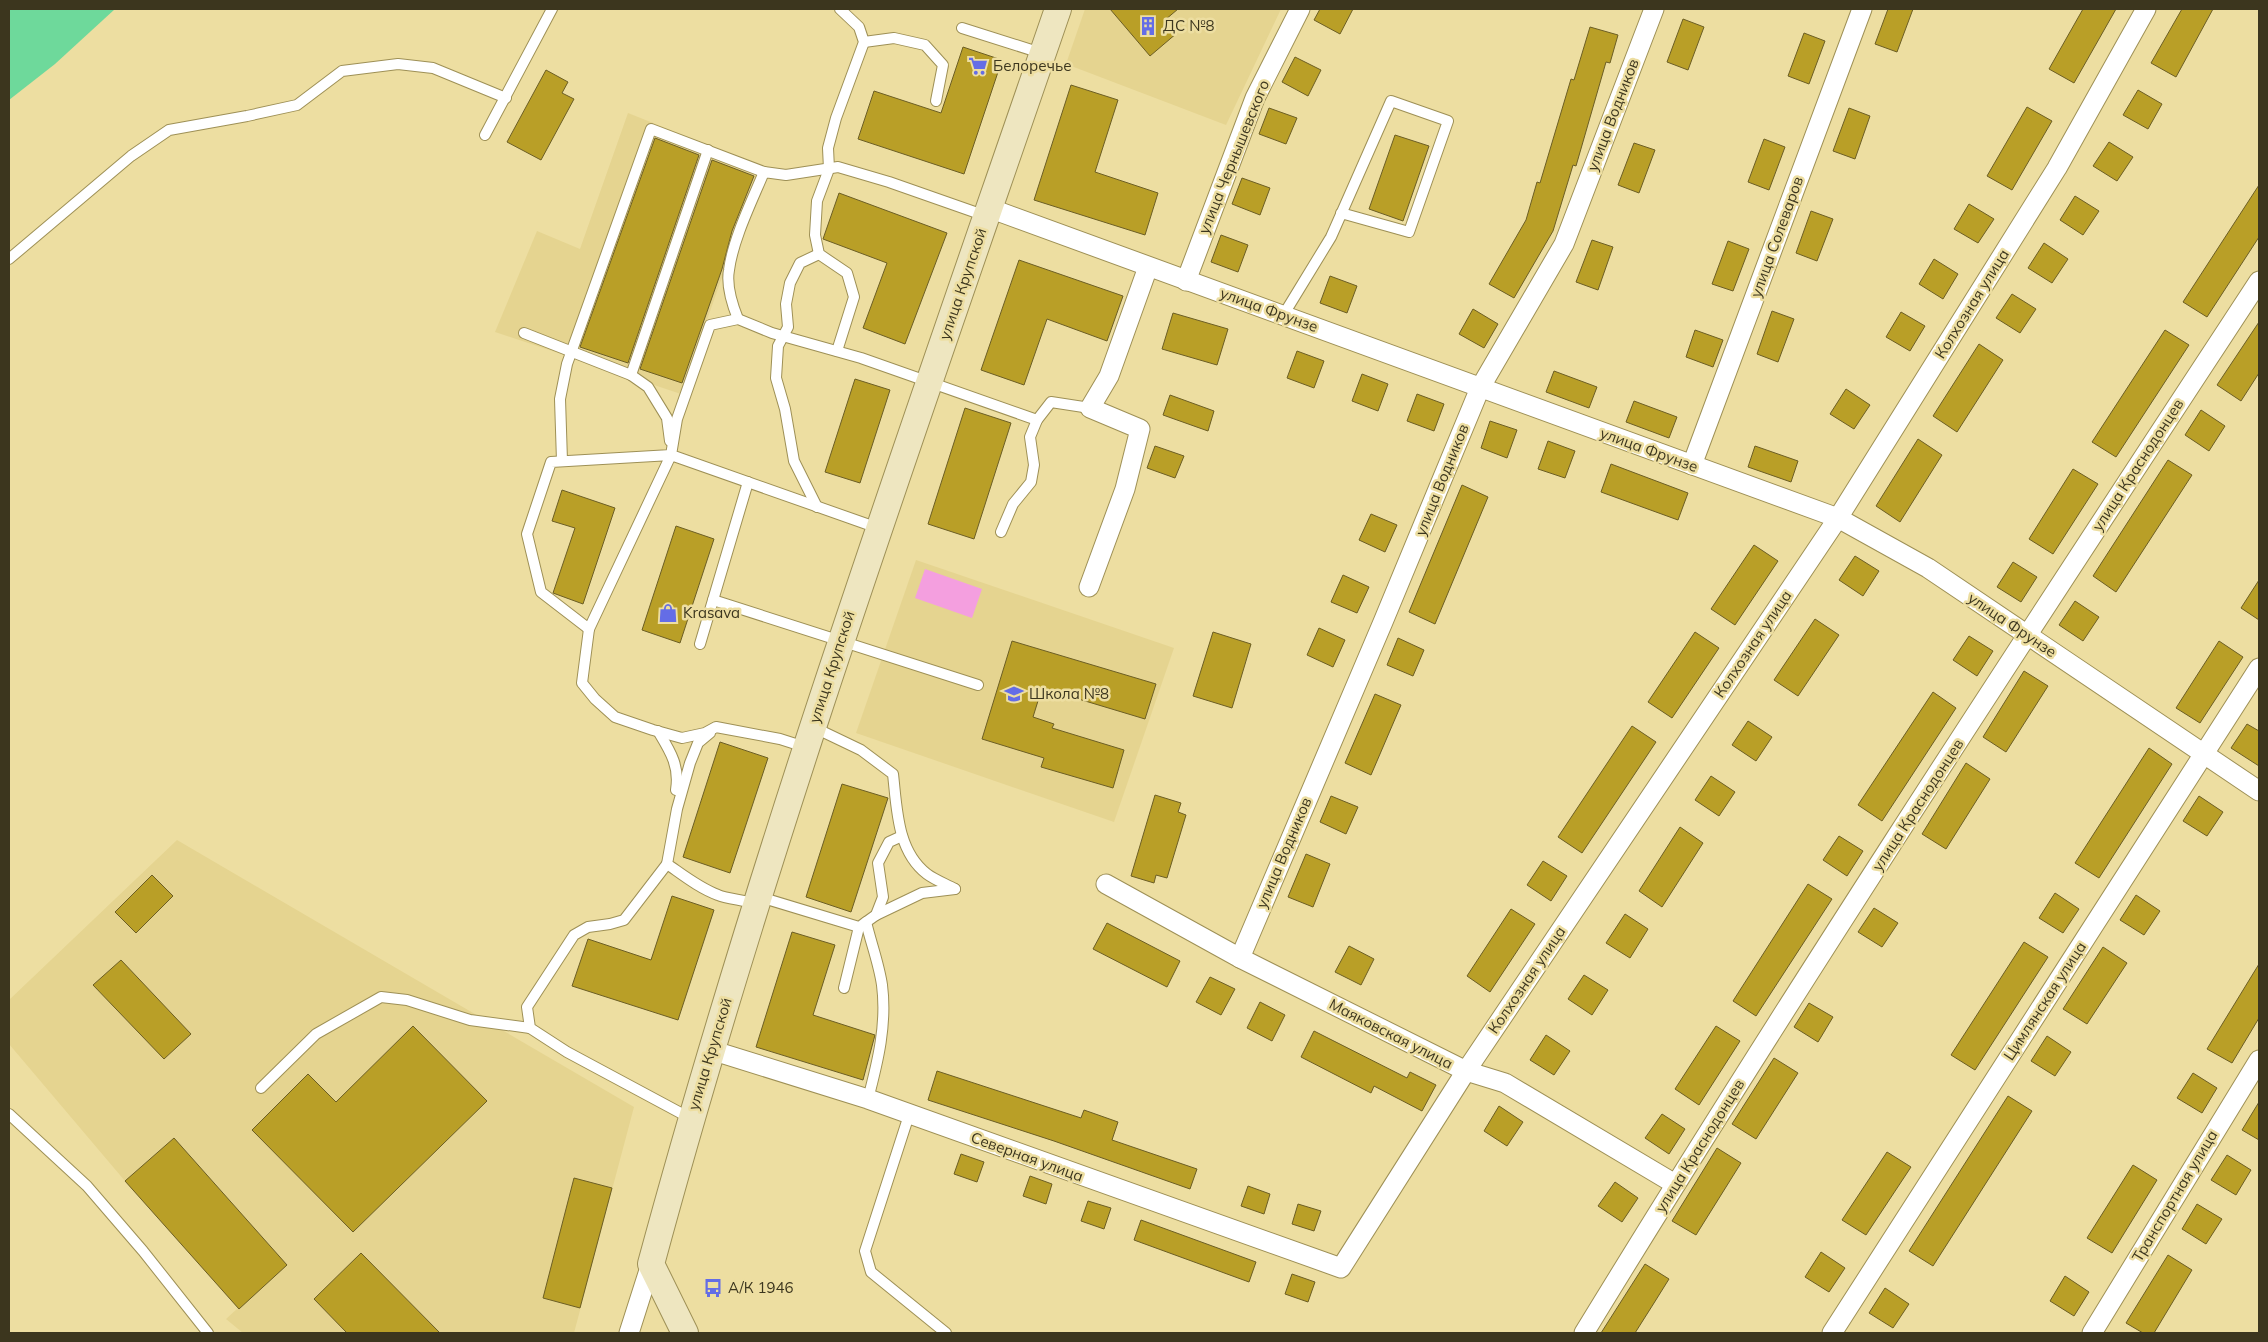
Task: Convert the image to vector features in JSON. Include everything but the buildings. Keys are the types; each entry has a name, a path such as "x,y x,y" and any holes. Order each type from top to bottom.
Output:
{"street":[{"name":"улица Крупской","path":"629,1333 651,1264 690,1118 809,737 878,528 1058,9"},
{"name":"улица Чернышевского","path":"1186,281 1255,98 1300,9"},
{"name":"улица Водников","path":"1240,958 1480,388 1564,244 1654,9"},
{"name":"улица Солеваров","path":"1692,465 1862,9"},
{"name":"Колхозная улица","path":"1341,1268 1466,1071 1838,518 2057,168 2146,9"},
{"name":"улица Фрунзе","path":"988,212 1284,314 1480,388 1838,518 1928,568 2259,791"},
{"path":"1089,588 1125,489 1140,429 1090,408 1109,376 1148,267"},
{"name":"улица Краснодонцев","path":"1584,1333 1675,1184 2027,635 2259,281"},
{"name":"Цимлянская улица","path":"1832,1333 2259,668"},
{"name":"Маяковская улица","path":"1106,884 1240,958 1466,1071 1505,1082 1675,1184"},
{"name":"Северная улица","path":"711,1050 868,1099 1341,1268"},
{"name":"Транспортная улица","path":"2092,1333 2259,1060"},
{"path":"651,1264 686,1333"}],"lane":[{"path":"485,136 552,9"},
{"path":"838,351 854,297 847,273 819,254 815,235 817,202 829,169 828,148 836,118 864,42 859,27 840,9"},
{"path":"962,28 1042,53"},
{"path":"864,42 894,38 925,45 943,65 936,101"},
{"path":"9,259 131,156 169,130 297,105 342,71 398,64 433,68 506,98"},
{"path":"1284,314 1330,237 1391,101 1448,120 1409,232 1341,213"},
{"path":"562,461 560,399 571,353 651,129 764,172 786,175 838,167 988,212"},
{"path":"631,374 708,150"},
{"path":"738,319 730,298 728,270 737,241 764,172"},
{"path":"817,507 794,461 785,409 776,378 778,346 788,327 786,304 790,283 800,263 819,254"},
{"path":"844,988 863,925 876,915 922,893 955,889 927,874 905,849 893,774 861,750 809,737 780,739 716,727 705,733 682,738 615,717 595,699 582,683 588,629 671,455 677,419 710,325 738,319 783,336 838,351 1037,420"},
{"path":"524,333 571,353 631,374 648,387 668,418 671,455"},
{"path":"1001,532 1014,504 1030,482 1034,465 1030,437 1037,420 1051,402 1090,408"},
{"path":"588,629 541,592 528,534 551,462 671,455 878,528"},
{"path":"700,644 748,482"},
{"path":"713,600 978,684"},
{"path":"674,823 682,790 698,743 716,727"},
{"path":"530,1028 527,1007 574,935 588,927 624,920 667,864 679,776 673,756 658,731"},
{"path":"876,915 883,897 878,863 889,842 902,836"},
{"path":"667,864 697,885 720,896 758,900 863,925"},
{"path":"863,925 882,986 883,1017 879,1057 868,1099"},
{"path":"261,1088 316,1034 381,997 408,1000 470,1020 530,1028 567,1052 690,1118"},
{"path":"9,1114 87,1186 143,1251 208,1333"},
{"path":"909,1115 872,1226 865,1251 867,1264 871,1272 946,1333"}],"shaded area":[{"path":"9,9 115,9 55,64 9,100"},
{"path":"1085,9 1281,9 1226,125 1066,64"},
{"path":"628,113 761,166 681,394 495,332 537,231 580,249"},
{"name":"Школа №8","path":"916,560 1174,648 1114,822 856,733"},
{"path":"925,569 982,589 972,618 915,598"},
{"path":"177,840 634,1107 574,1333 243,1333 226,1319 238,1308 125,1181 9,1044 9,1000"}],"place":[{"name":"ДС №8","path":"1148,26"},
{"name":"Белоречье","path":"978,66"},
{"name":"Krasava","path":"668,613"},
{"name":"Школа №8","path":"1014,694"},
{"name":"А/К 1946","path":"713,1288"}]}
